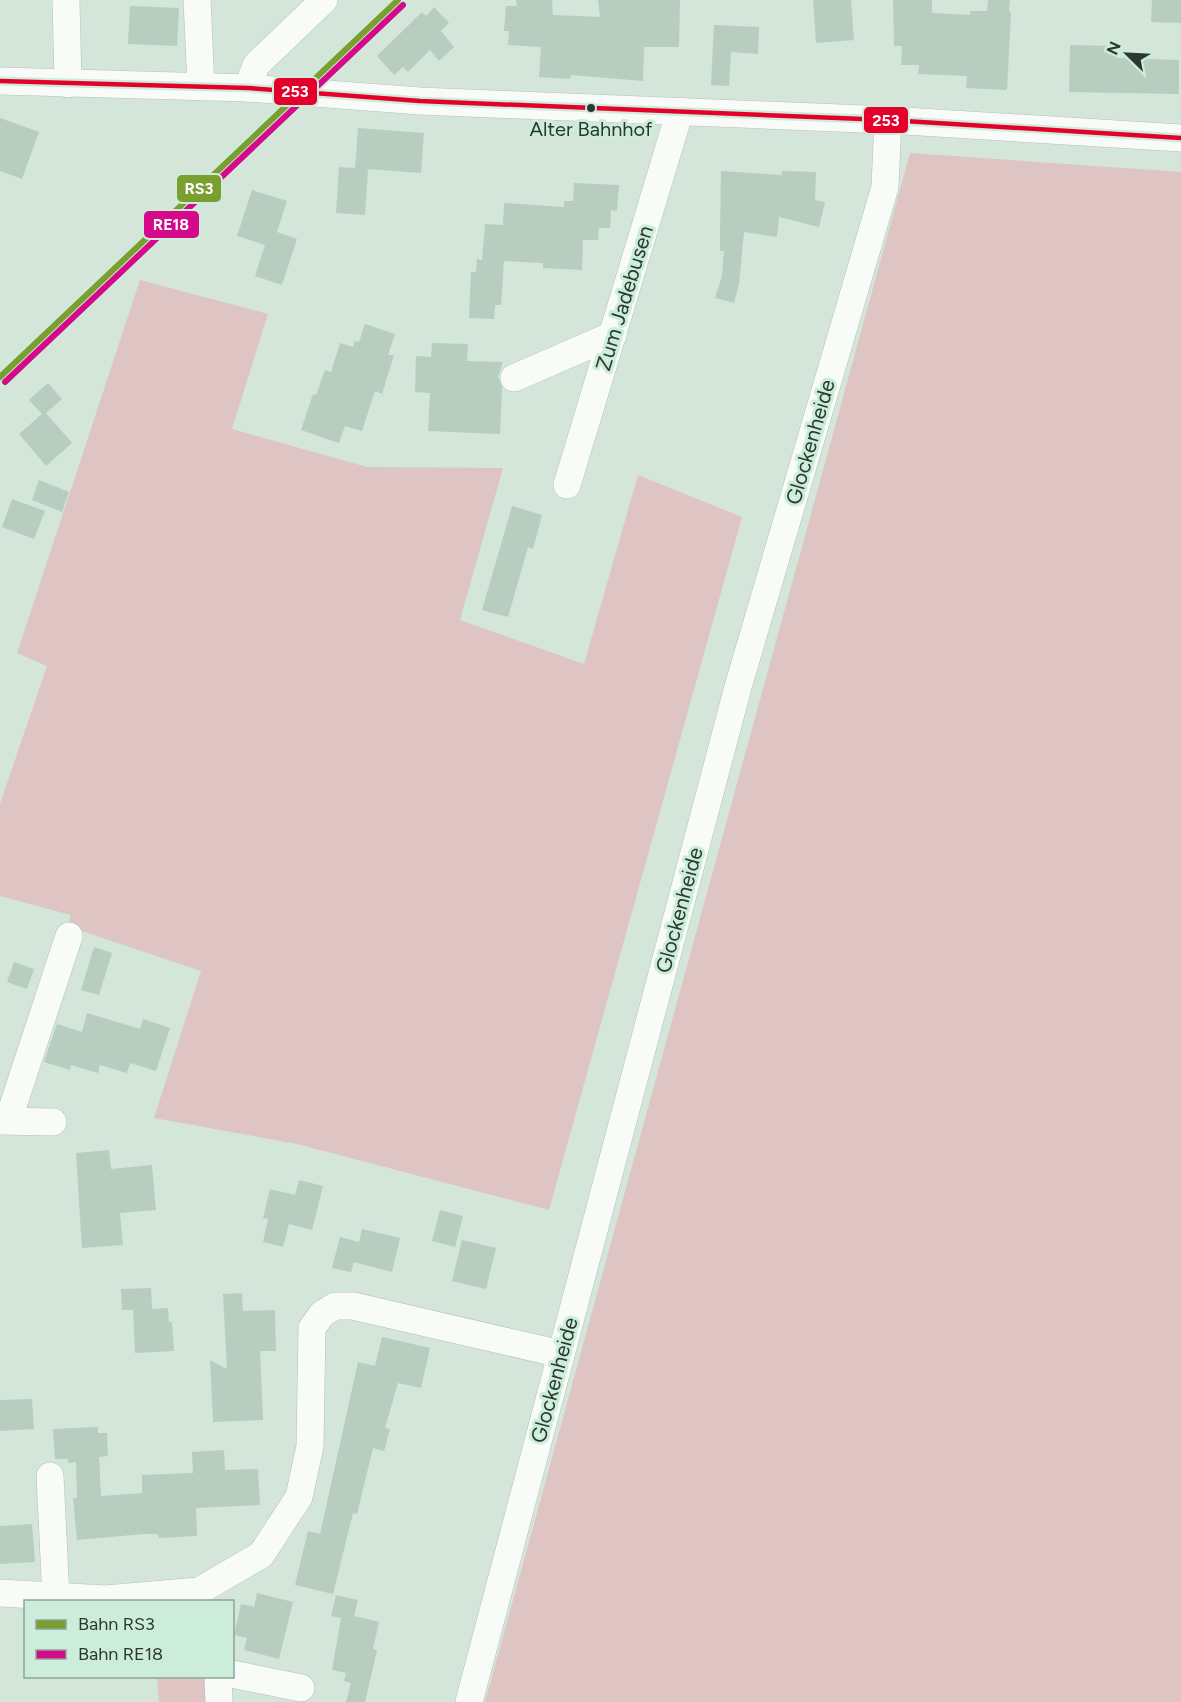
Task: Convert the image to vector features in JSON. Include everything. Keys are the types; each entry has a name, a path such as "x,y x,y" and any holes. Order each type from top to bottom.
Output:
{"street":[{"path":"66,0 68,84"},
{"path":"197,0 201,87"},
{"path":"248,88 256,65 324,0"},
{"path":"0,81 248,88 420,101 888,120 1181,138"},
{"name":"Zum Jadebusen","path":"567,485 680,111"},
{"name":"Glockenheide","path":"469,1702 738,687 885,187 888,120"},
{"path":"514,378 613,335"},
{"path":"52,1122 4,1121 69,936"},
{"path":"0,1593 105,1599 200,1596 261,1555 299,1497 310,1446 312,1328 322,1314 335,1306 353,1306 561,1354"},
{"path":"50,1476 56,1598"},
{"path":"234,1674 301,1688"},
{"path":"218,1678 219,1702"}],"shaded area":[{"path":"910,153 1181,172 1181,1702 485,1702"},
{"path":"140,280 268,314 232,429 367,467 503,468 460,620 584,664 638,475 742,517 549,1210 297,1144 154,1118 201,971 67,926 71,915 0,896 0,804 47,666 17,653"},
{"path":"157,1678 209,1678 211,1702 159,1702"}],"building":[{"path":"516,0 552,0 553,15 600,17 598,0 680,0 679,47 644,47 643,81 571,75 570,79 539,77 541,47 508,45 509,31 504,31 506,6 517,6"},
{"path":"813,0 851,0 854,40 816,43"},
{"path":"893,0 932,0 932,13 970,15 970,11 987,11 988,0 1010,0 1007,90 966,88 967,76 918,74 919,65 901,65 902,46 894,46"},
{"path":"1152,0 1181,0 1181,23 1151,22"},
{"path":"130,6 179,8 177,46 128,44"},
{"path":"434,7 449,23 441,31 454,47 439,61 430,50 408,72 403,67 394,75 377,56 422,12 426,16"},
{"path":"714,25 759,27 758,54 731,52 729,86 711,85"},
{"path":"1070,45 1117,46 1117,58 1179,60 1179,94 1069,92"},
{"path":"0,118 39,132 22,179 0,171"},
{"path":"358,128 424,133 421,173 368,169 365,215 336,213 339,167 355,168"},
{"path":"721,171 782,175 782,171 816,172 815,200 825,202 819,227 779,217 777,237 744,232 739,284 734,303 715,298 722,276 724,251 720,251"},
{"path":"574,183 619,185 617,211 611,210 610,228 599,228 598,240 583,240 582,270 543,268 543,263 504,261 501,305 495,305 494,319 469,318 471,272 476,272 477,259 482,260 485,224 503,225 504,203 564,207 564,201 573,201"},
{"path":"252,190 287,201 277,232 297,239 282,285 255,276 265,245 237,236"},
{"path":"365,324 395,334 388,355 394,355 382,394 375,391 362,431 345,426 339,443 301,430 313,394 316,395 325,370 331,372 340,343 353,347 355,341 359,342"},
{"path":"432,343 468,344 467,361 503,362 498,377 502,387 500,434 428,431 430,393 415,392 416,356 431,357"},
{"path":"48,383 62,399 46,413 72,443 46,466 19,434 42,414 29,400"},
{"path":"39,480 69,492 62,512 32,500"},
{"path":"12,499 45,511 34,539 2,527"},
{"path":"512,506 542,515 533,549 528,547 508,617 482,610"},
{"path":"94,947 112,953 99,995 81,990"},
{"path":"14,962 34,969 27,989 7,982"},
{"path":"87,1013 140,1029 143,1019 170,1028 156,1071 130,1063 127,1073 100,1065 98,1073 71,1065 70,1070 44,1062 57,1024 82,1032"},
{"path":"109,1150 111,1169 152,1165 156,1210 120,1213 123,1245 82,1248 76,1153"},
{"path":"299,1180 323,1186 312,1230 289,1224 283,1247 263,1242 268,1219 263,1218 270,1189 295,1195"},
{"path":"440,1210 463,1216 455,1247 432,1241"},
{"path":"362,1229 400,1238 392,1272 354,1262 351,1272 332,1268 340,1237 359,1242"},
{"path":"462,1240 496,1248 486,1289 452,1281"},
{"path":"151,1288 152,1309 168,1308 169,1322 172,1322 174,1351 135,1353 133,1310 122,1310 121,1289"},
{"path":"242,1293 243,1311 275,1310 276,1351 260,1351 263,1420 213,1422 210,1360 227,1369 223,1294"},
{"path":"382,1337 430,1348 421,1388 398,1383 385,1428 390,1429 384,1451 373,1448 357,1514 353,1513 333,1594 295,1585 308,1531 320,1534 358,1362 375,1366"},
{"path":"32,1399 34,1429 0,1431 0,1400"},
{"path":"98,1427 98,1433 107,1433 108,1456 99,1457 101,1496 142,1493 142,1475 193,1473 192,1452 224,1450 225,1470 258,1469 260,1505 196,1508 197,1536 159,1538 158,1534 144,1534 77,1540 73,1498 77,1498 76,1462 68,1463 68,1459 55,1459 53,1429"},
{"path":"32,1524 35,1562 0,1564 0,1526"},
{"path":"257,1593 293,1602 279,1659 244,1650 247,1638 234,1635 241,1604 254,1607"},
{"path":"336,1595 358,1600 354,1616 379,1622 373,1649 377,1650 365,1702 346,1702 351,1683 344,1681 346,1673 332,1670 341,1618 331,1616"}],"rail line":[{"name":"RS3","path":"0,377 398,0"},
{"name":"RE18","path":"5,382 403,5"}],"transit line":[{"name":"253","path":"0,81 248,88 420,101 888,120 1181,138"}],"place":[{"name":"Alter Bahnhof","path":"591,108"}]}
